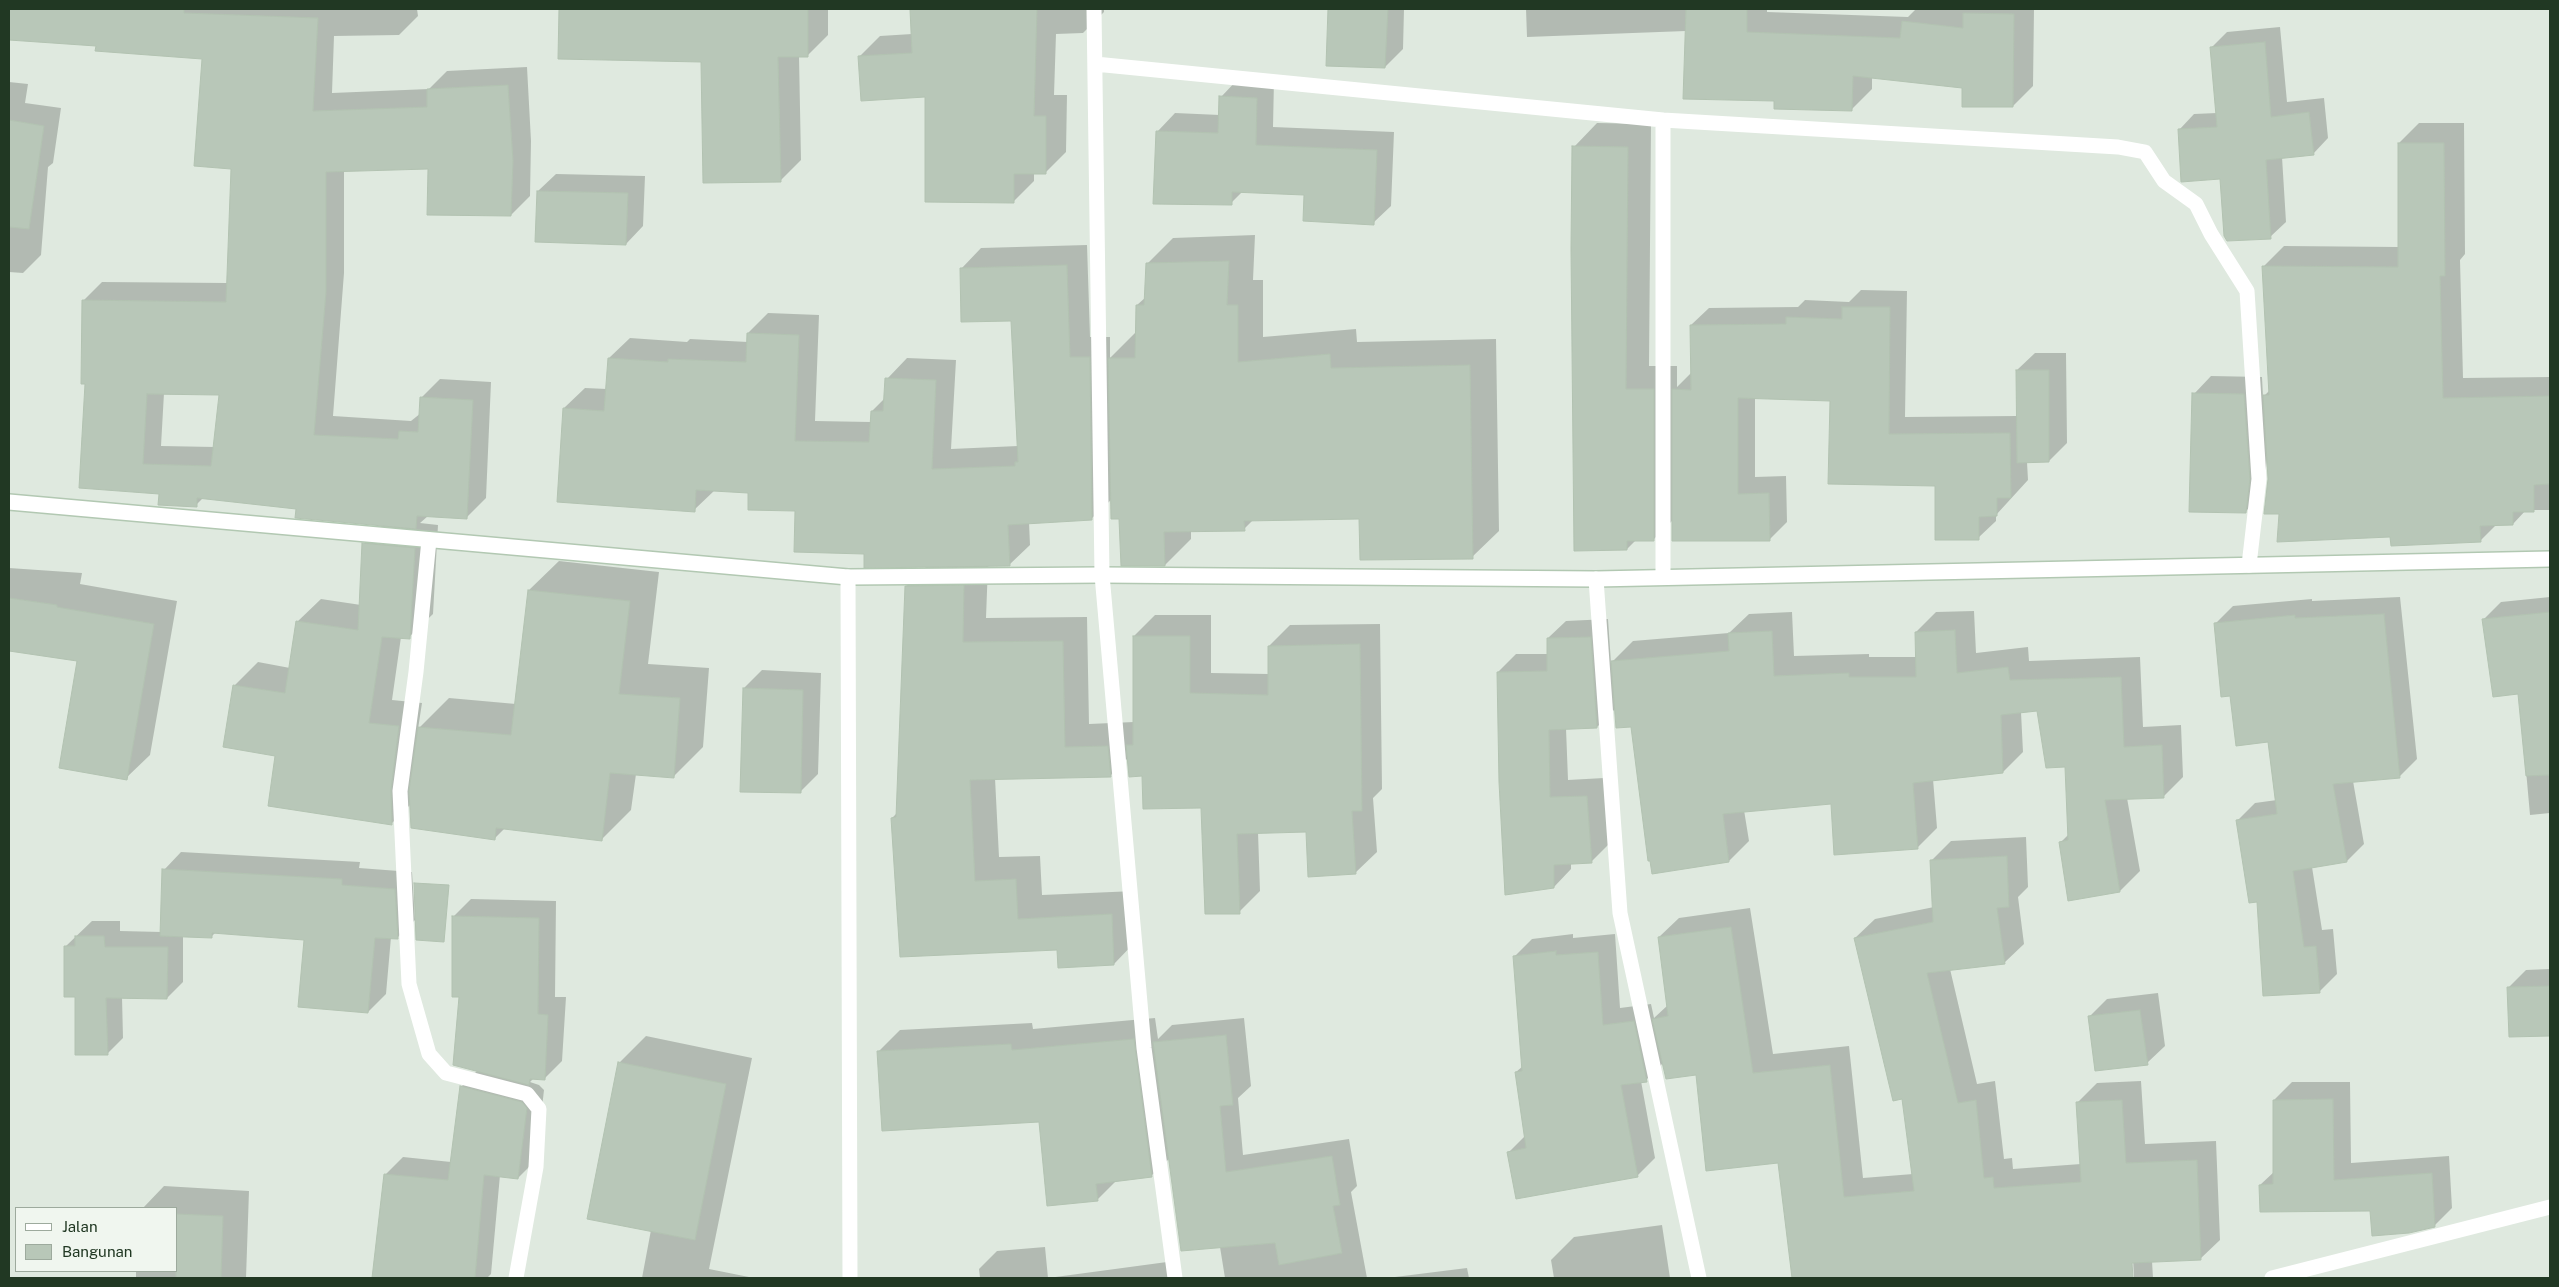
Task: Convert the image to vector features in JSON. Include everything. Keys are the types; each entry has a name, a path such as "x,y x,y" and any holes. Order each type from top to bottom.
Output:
{"street":[{"path":"1094,9 1102,575 1144,1048 1175,1278"},
{"path":"1095,64 1663,120 2118,147 2145,152 2164,181 2196,204 2210,234 2236,271 2247,291 2259,479 2249,565"},
{"path":"1663,120 1663,577"},
{"path":"9,502 848,577 1102,575 1596,579 2550,560"},
{"path":"429,540 416,672 400,791 409,984 429,1054 446,1073 527,1094 539,1110 536,1167 516,1278"},
{"path":"848,577 850,1278"},
{"path":"1596,579 1620,913 1699,1278"},
{"path":"2272,1278 2550,1207"}],"building":[{"path":"9,9 184,9 184,13 318,18 313,111 427,107 427,89 508,85 513,161 511,216 427,215 428,169 326,172 326,292 314,435 398,439 399,431 418,432 420,397 473,400 467,519 417,516 416,529 295,518 296,509 197,498 197,507 158,505 159,494 79,488 85,384 81,384 82,300 226,302 231,169 194,166 202,59 95,51 96,46 9,40","holes":["147,394 219,395 211,466 143,464"]},
{"path":"559,9 808,9 808,57 778,57 781,182 703,183 701,62 558,59"},
{"path":"910,9 1037,9 1034,116 1046,116 1046,174 1014,174 1014,203 925,202 925,97 861,101 858,56 912,53"},
{"path":"1328,9 1388,9 1385,68 1326,66"},
{"path":"1686,9 1747,9 1747,32 1900,38 1902,21 1963,28 1963,13 2014,14 2013,107 1962,107 1962,88 1853,76 1852,111 1774,109 1774,101 1683,99"},
{"path":"2265,42 2271,117 2309,112 2314,155 2266,160 2271,239 2227,241 2224,236 2220,179 2181,182 2178,129 2217,127 2210,47"},
{"path":"1219,96 1257,98 1256,145 1377,150 1374,225 1303,221 1304,195 1232,192 1232,205 1153,204 1156,131 1218,133"},
{"path":"9,120 44,126 29,229 9,227"},
{"path":"2398,143 2444,143 2445,276 2440,276 2443,398 2550,396 2550,484 2534,485 2534,512 2513,512 2513,525 2480,526 2481,542 2391,546 2390,537 2277,542 2279,514 2264,514 2268,479 2263,395 2269,395 2262,266 2398,267"},
{"path":"1572,146 1628,147 1626,389 1654,389 1654,541 1627,541 1627,550 1574,551 1571,249"},
{"path":"537,191 628,193 626,245 535,242"},
{"path":"1229,261 1227,305 1238,305 1238,362 1330,354 1331,368 1470,365 1473,559 1360,560 1359,519 1244,521 1245,531 1164,532 1165,566 1121,566 1119,519 1111,519 1108,358 1135,358 1136,305 1144,305 1146,263"},
{"path":"1067,265 1070,357 1090,357 1092,520 1008,525 1010,566 864,568 864,554 794,552 795,511 748,510 748,493 696,490 695,512 557,502 563,408 604,411 608,358 668,362 668,359 746,362 747,333 799,335 795,441 869,442 871,411 883,411 885,378 936,380 932,469 1015,466 1015,462 1018,462 1011,321 961,322 960,268"},
{"path":"1842,307 1890,307 1889,434 2010,433 2011,498 1997,498 1997,516 1979,517 1979,540 1935,540 1935,486 1828,484 1830,401 1738,398 1738,494 1769,493 1770,541 1672,541 1672,389 1691,390 1690,325 1786,324 1786,317 1842,319"},
{"path":"2016,370 2049,370 2049,462 2017,463"},
{"path":"2192,393 2244,394 2250,479 2246,513 2189,512"},
{"path":"362,543 415,548 410,639 382,637 369,723 399,726 391,790 392,825 268,806 275,756 223,747 233,685 285,693 296,621 358,630"},
{"path":"964,585 963,642 1063,641 1065,747 1108,746 1111,777 970,780 975,881 1016,879 1018,919 1112,914 1114,965 1058,968 1057,950 900,957 891,818 896,817 905,586"},
{"path":"528,590 630,601 619,694 680,698 674,778 610,773 602,841 496,828 495,840 411,828 409,791 418,727 511,735"},
{"path":"9,598 57,605 57,607 154,624 127,780 59,768 77,661 9,651"},
{"path":"2550,612 2550,775 2526,776 2518,694 2493,697 2482,619"},
{"path":"2384,614 2400,778 2333,784 2347,862 2293,871 2304,947 2316,946 2320,993 2263,996 2257,902 2249,903 2236,820 2277,814 2268,742 2236,746 2230,696 2221,697 2214,623 2295,615 2295,618"},
{"path":"1955,630 1957,673 2008,667 2010,680 2121,677 2124,747 2162,745 2164,798 2105,800 2120,892 2068,901 2059,842 2068,840 2065,767 2046,768 2037,711 2001,715 2003,773 1913,783 1918,849 1834,855 1831,804 1723,814 1729,862 1652,874 1650,861 1648,861 1631,727 1616,728 1611,661 1729,651 1728,633 1772,631 1774,676 1849,673 1849,677 1916,677 1915,632"},
{"path":"1133,636 1190,636 1190,693 1268,695 1268,646 1360,644 1362,811 1352,811 1356,874 1308,877 1306,832 1237,834 1240,914 1205,914 1201,808 1143,809 1142,776 1129,777 1126,745 1133,745"},
{"path":"1591,637 1597,728 1549,730 1550,797 1587,796 1592,863 1554,865 1554,888 1505,895 1499,782 1497,672 1547,671 1547,638"},
{"path":"743,688 803,690 801,793 740,792"},
{"path":"2007,856 2009,907 1997,908 2005,964 1927,973 1958,1103 1976,1100 1984,1178 1993,1177 1994,1188 2081,1182 2076,1102 2122,1100 2126,1163 2197,1160 2201,1260 2132,1263 2133,1278 1792,1278 1778,1163 1706,1171 1696,1075 1666,1079 1652,1019 1668,1016 1658,937 1731,927 1753,1073 1830,1065 1844,1197 1914,1191 1902,1099 1893,1101 1854,938 1933,922 1930,860"},
{"path":"162,869 342,879 342,885 395,889 398,939 375,938 368,1013 298,1007 304,940 212,933 212,938 160,936"},
{"path":"414,883 449,885 444,942 416,940"},
{"path":"452,916 539,918 538,1014 548,1015 545,1080 530,1079 529,1085 453,1065 459,997 452,997"},
{"path":"75,936 104,936 105,947 168,947 167,999 106,998 108,1055 75,1055 75,997 64,997 64,946 75,946"},
{"path":"1556,951 1556,955 1598,952 1603,1025 1634,1021 1647,1082 1621,1085 1638,1177 1516,1199 1507,1152 1526,1148 1515,1072 1522,1071 1513,956"},
{"path":"2550,986 2550,1036 2509,1037 2507,987"},
{"path":"2140,1010 2148,1065 2095,1071 2088,1016"},
{"path":"1226,1035 1233,1105 1220,1106 1226,1172 1332,1156 1340,1205 1333,1206 1342,1253 1279,1265 1275,1243 1181,1251 1153,1042"},
{"path":"1134,1039 1152,1177 1096,1184 1098,1201 1047,1206 1039,1122 882,1131 877,1051 1011,1044 1012,1050"},
{"path":"618,1062 726,1084 695,1240 587,1219"},
{"path":"460,1086 522,1102 527,1108 518,1179 484,1175 475,1278 372,1278 384,1174 448,1180"},
{"path":"2333,1099 2334,1180 2432,1173 2435,1227 2409,1233 2372,1236 2370,1211 2260,1212 2259,1185 2273,1184 2273,1100"},
{"path":"178,1214 223,1216 221,1278 176,1278 176,1272 178,1272"}]}
